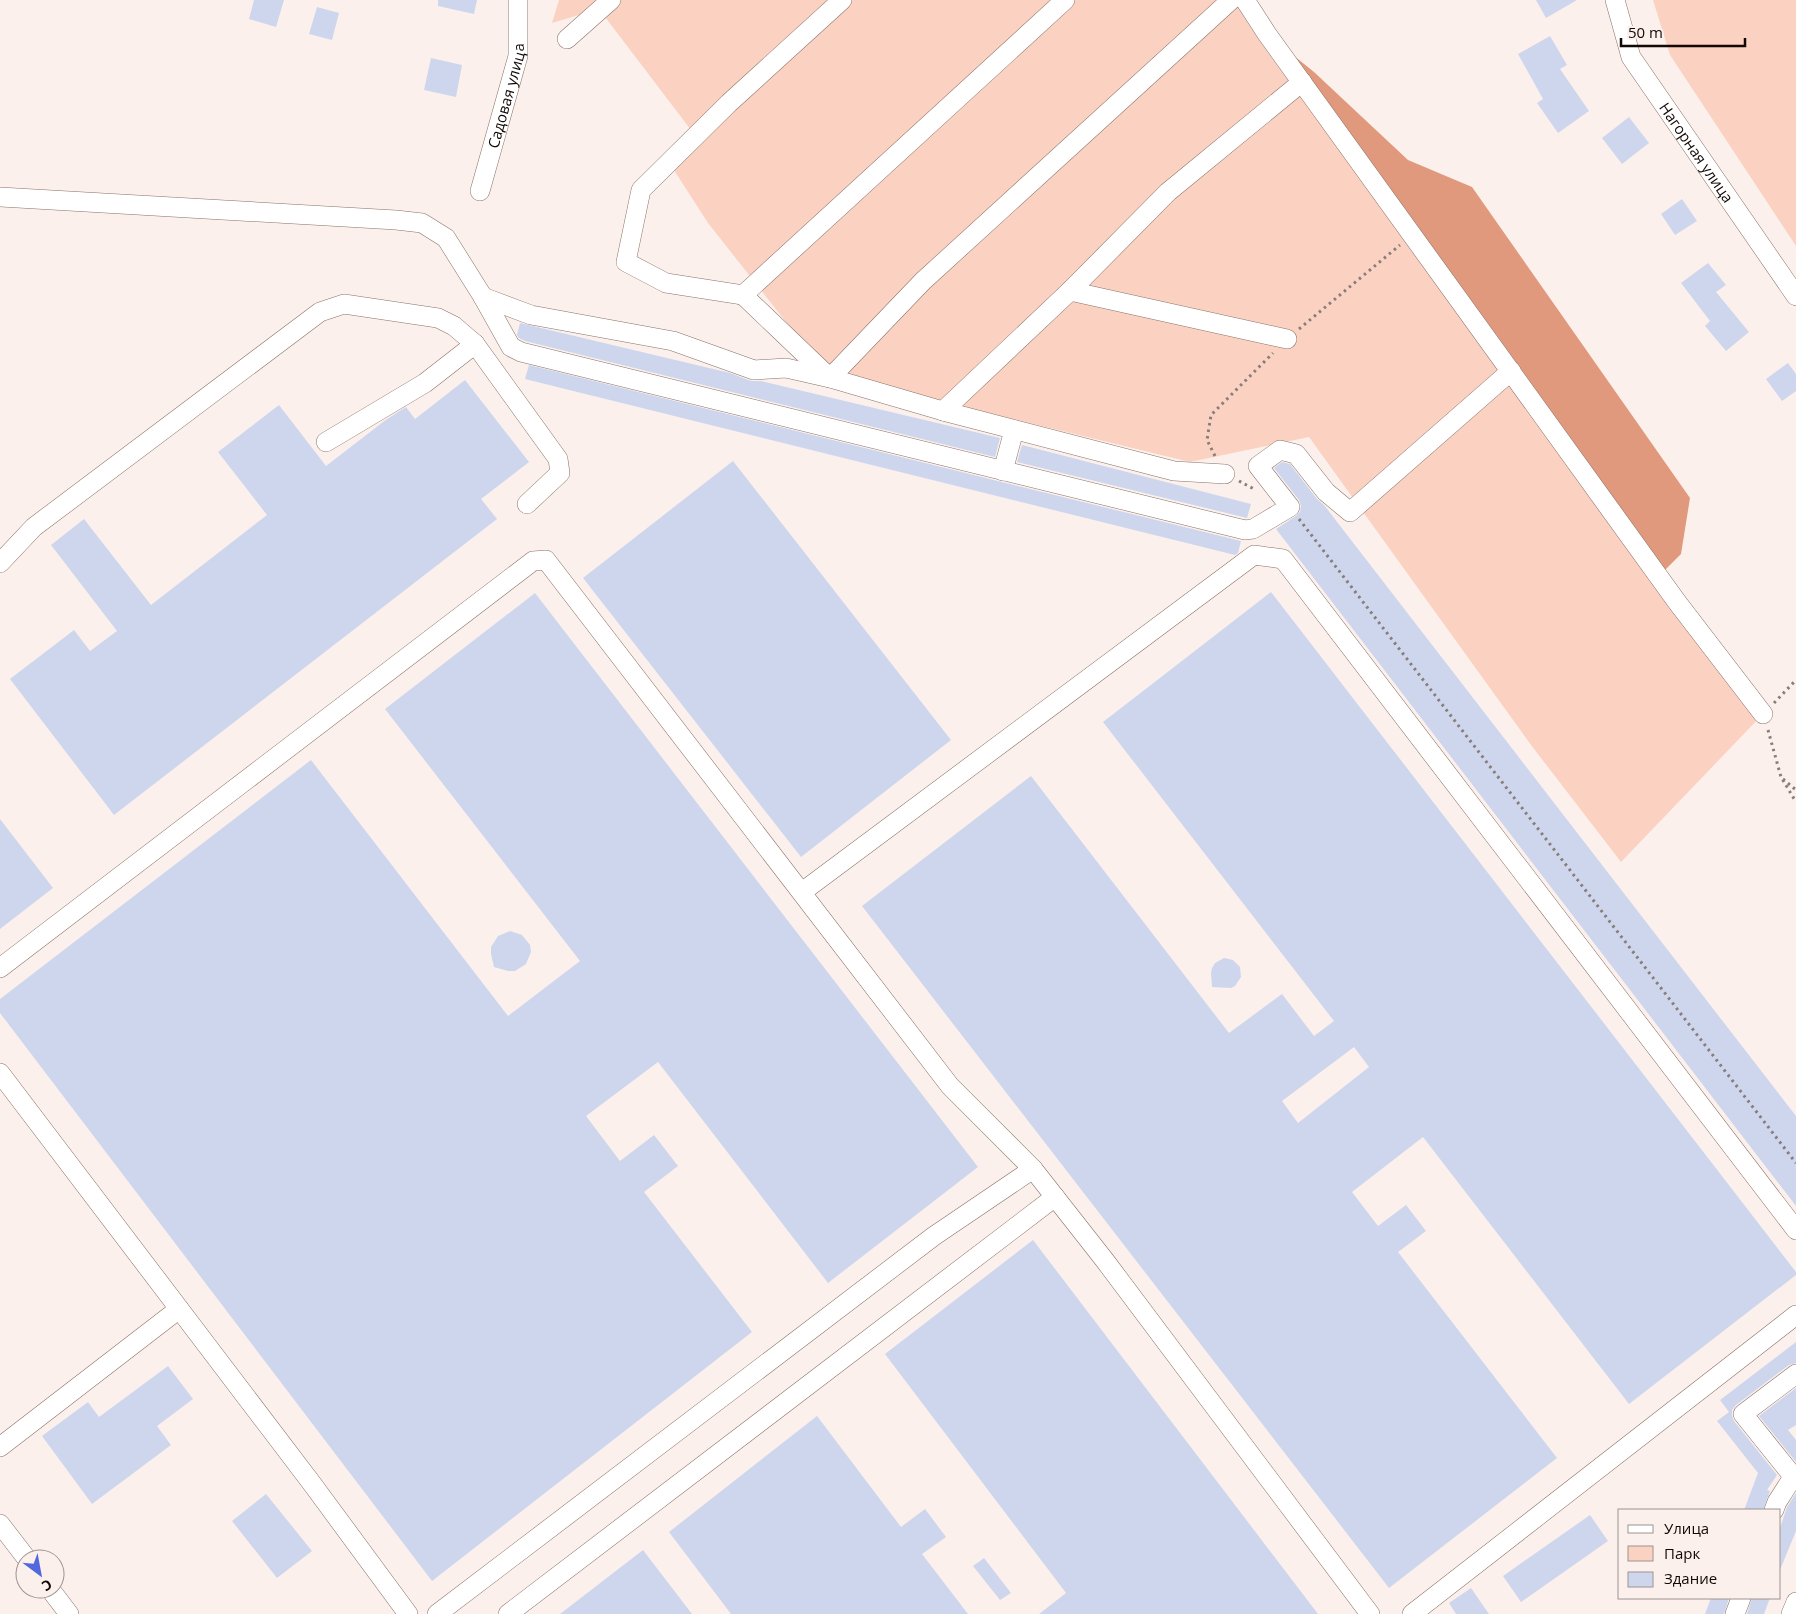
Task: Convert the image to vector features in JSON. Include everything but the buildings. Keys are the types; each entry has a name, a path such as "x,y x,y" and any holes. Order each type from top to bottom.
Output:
{"street":[{"name":"Садовая улица","path":"480,191 518,56 518,0"},
{"path":"567,39 611,0"},
{"path":"830,378 743,295 666,283 626,262 642,190 729,102 842,0"},
{"path":"743,295 1066,0"},
{"path":"830,378 923,281 1231,0"},
{"path":"1245,0 1677,602 1764,714"},
{"name":"Нагорная улица","path":"1615,0 1631,57 1796,296"},
{"path":"943,411 1070,291 1168,192 1302,82"},
{"path":"0,197 422,223 446,238 483,297 511,347 521,352 1244,530 1253,529 1290,507 1258,466 1280,450 1296,454 1326,492 1350,512 1511,371"},
{"path":"1070,291 1286,339"},
{"path":"483,297 531,315 673,341 754,370 786,368 830,378 943,411 1174,472 1225,474"},
{"path":"0,563 34,528 320,312 344,304 438,318 454,326 475,344 558,459 560,473 527,504"},
{"path":"326,442 425,383 475,344"},
{"path":"1003,471 1014,430"},
{"path":"802,892 1254,555 1283,559 1796,1230"},
{"path":"0,968 533,561 546,560 950,1086 1032,1169 1106,1262 1370,1614"},
{"path":"0,1073 313,1485 408,1614"},
{"path":"437,1614 934,1236 1032,1169"},
{"path":"508,1614 1055,1197"},
{"path":"0,1447 179,1309"},
{"path":"1412,1614 1796,1315"},
{"path":"1774,1509 1777,1502 1795,1479 1743,1414 1796,1374"},
{"path":"0,1524 19,1549"},
{"path":"58,1599 69,1614"},
{"path":"1735,1614 1741,1599"},
{"path":"1791,1614 1796,1602"}],"path":[{"path":"1257,490 1225,474 1207,440 1211,414 1286,339 1412,235"},
{"path":"1290,507 1796,1163"},
{"path":"1796,680 1764,714 1781,777 1796,802"},
{"path":"1781,777 1796,790"}],"green space":[{"path":"559,0 1245,0 1763,714 1621,862 1531,745 1309,437 1190,462 827,374 708,223 670,164 694,134 599,9 552,23"},
{"path":"1653,0 1796,0 1796,246 1670,55"}],"shaded area":[{"path":"1267,34 1314,72 1408,160 1472,187 1690,498 1681,554 1659,576"}]}
